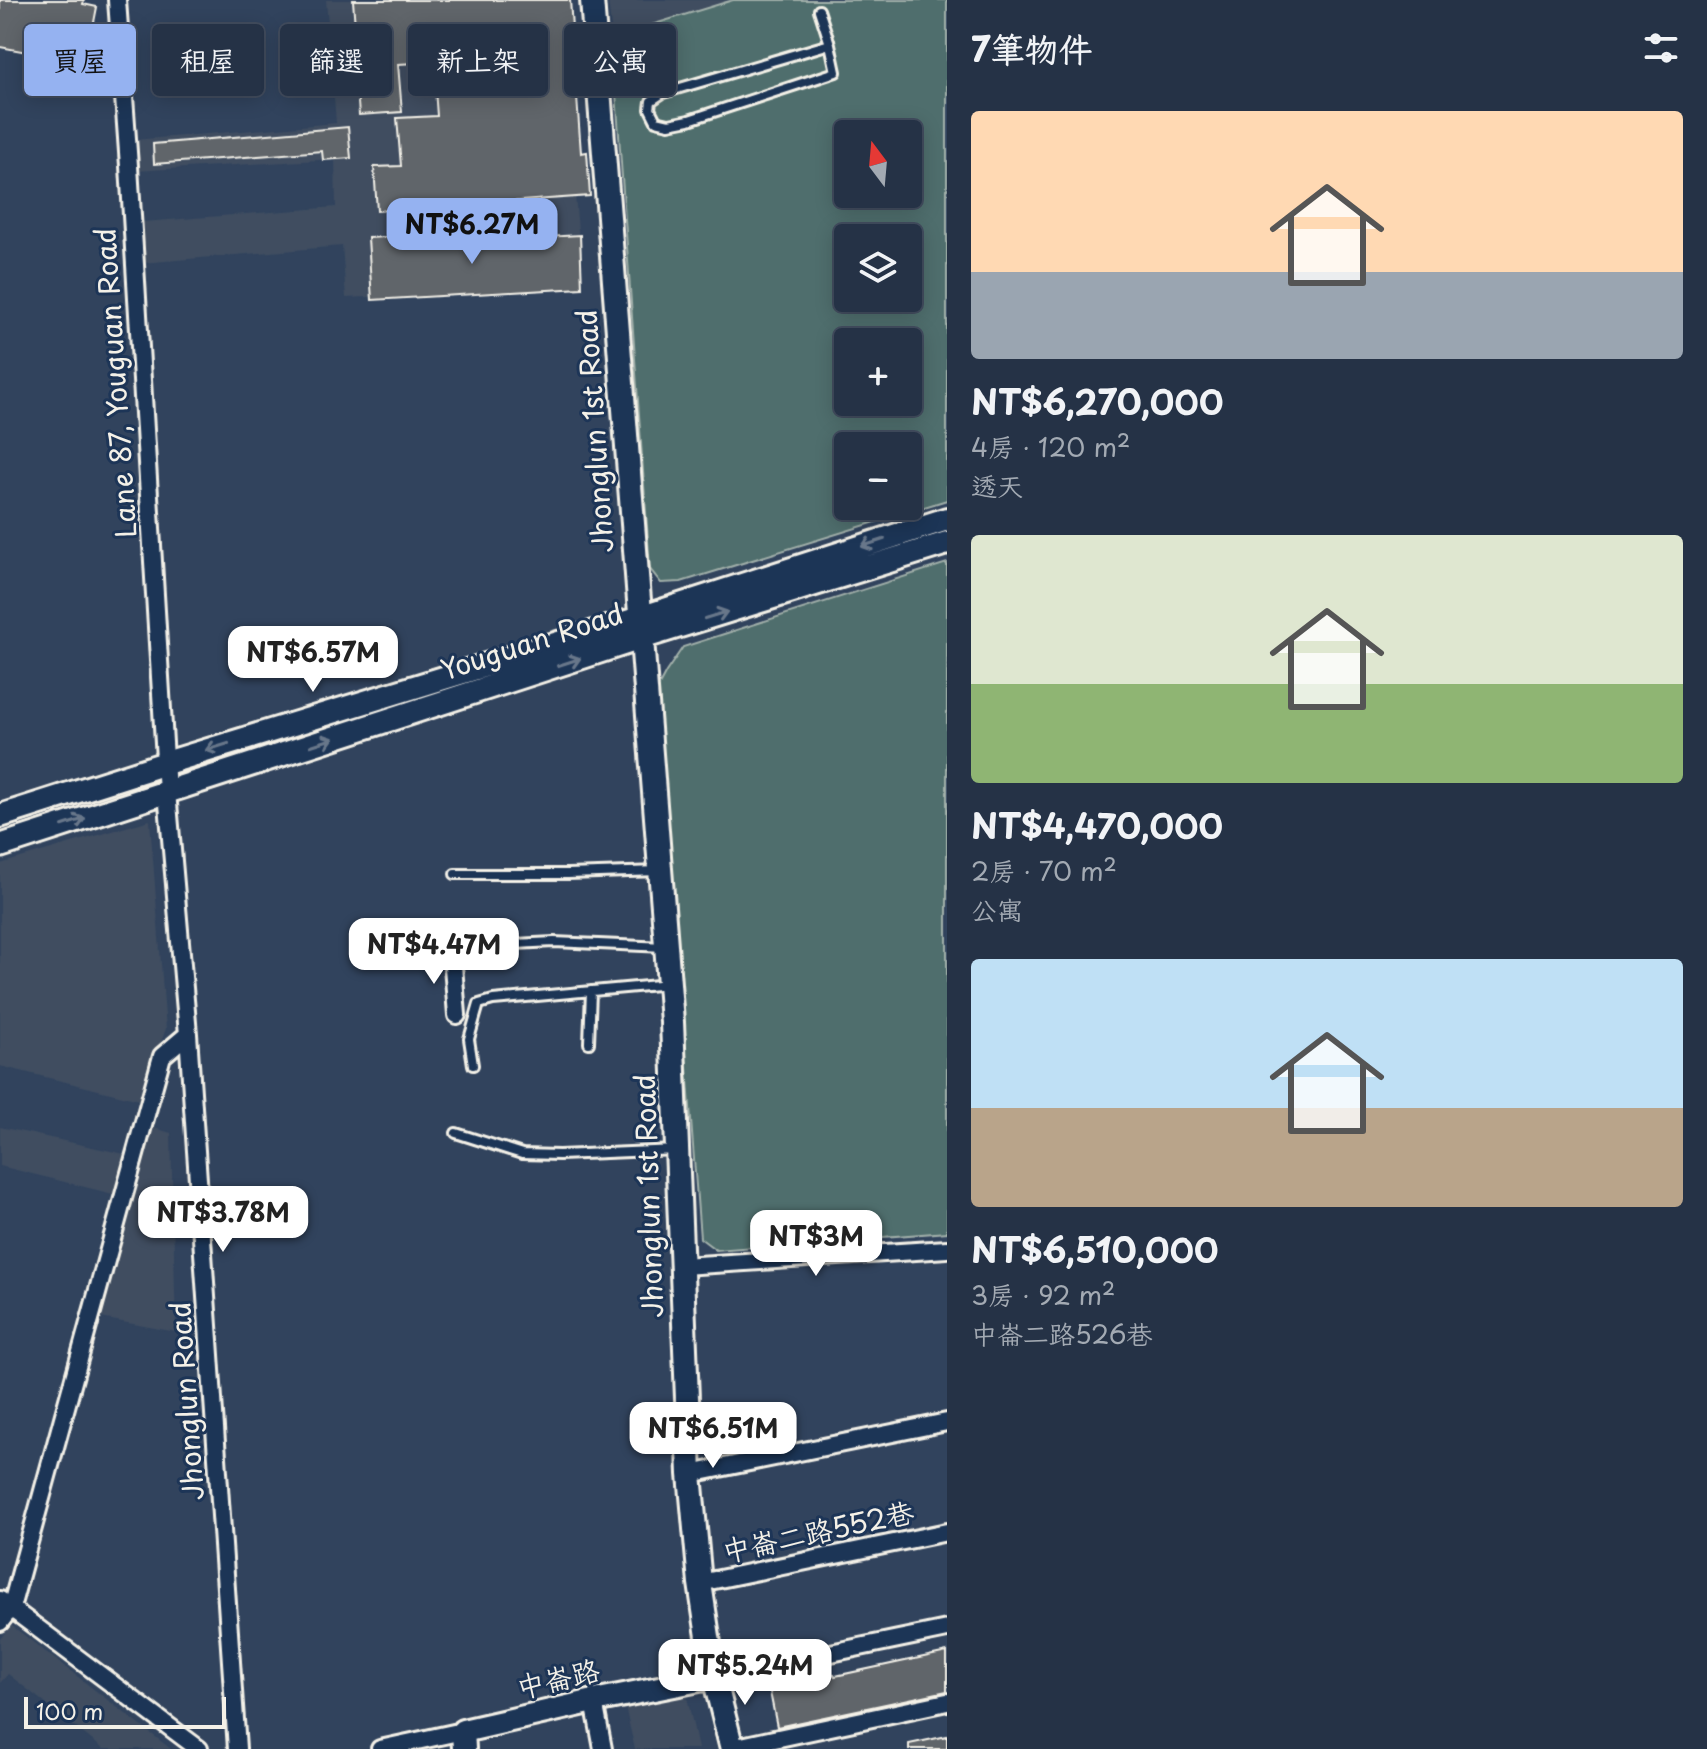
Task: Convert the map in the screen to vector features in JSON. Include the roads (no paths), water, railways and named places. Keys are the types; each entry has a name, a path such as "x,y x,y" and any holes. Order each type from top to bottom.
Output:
{"street":[{"name":"Lane 87, Youguan Road","path":"117,0 166,763"},
{"name":"Jhonglun 1st Road","path":"592,0 669,984 690,1474 700,1583 714,1677 732,1748"},
{"name":"Youguan Road","path":"0,846 167,792 947,519"},
{"name":"Youguan Road","path":"0,816 166,763 947,543"},
{"name":"Jhonglun Road","path":"166,763 188,1034 237,1749"},
{"path":"452,954 457,1015"},
{"path":"0,1622 162,1056 188,1034"},
{"path":"682,1266 947,1249"},
{"path":"690,1474 947,1422"},
{"name":"中崙二路552巷","path":"700,1583 947,1532"},
{"path":"5,1604 199,1749"},
{"path":"714,1677 947,1629"},
{"name":"中崙路","path":"464,1740 594,1701 714,1677"},
{"path":"594,1701 603,1749"},
{"path":"732,1748 947,1702"},
{"path":"380,1749 464,1740"}],"lane":[{"path":"819,10 830,44 836,72 669,124 656,121 650,109 651,101 663,93 830,44"},
{"path":"455,874 660,871"},
{"path":"452,954 515,944 554,942 666,947"},
{"path":"473,1065 469,1039 479,1004 493,1000 669,984"},
{"path":"589,1043 591,991"},
{"path":"456,1133 522,1154 677,1150"}]}
